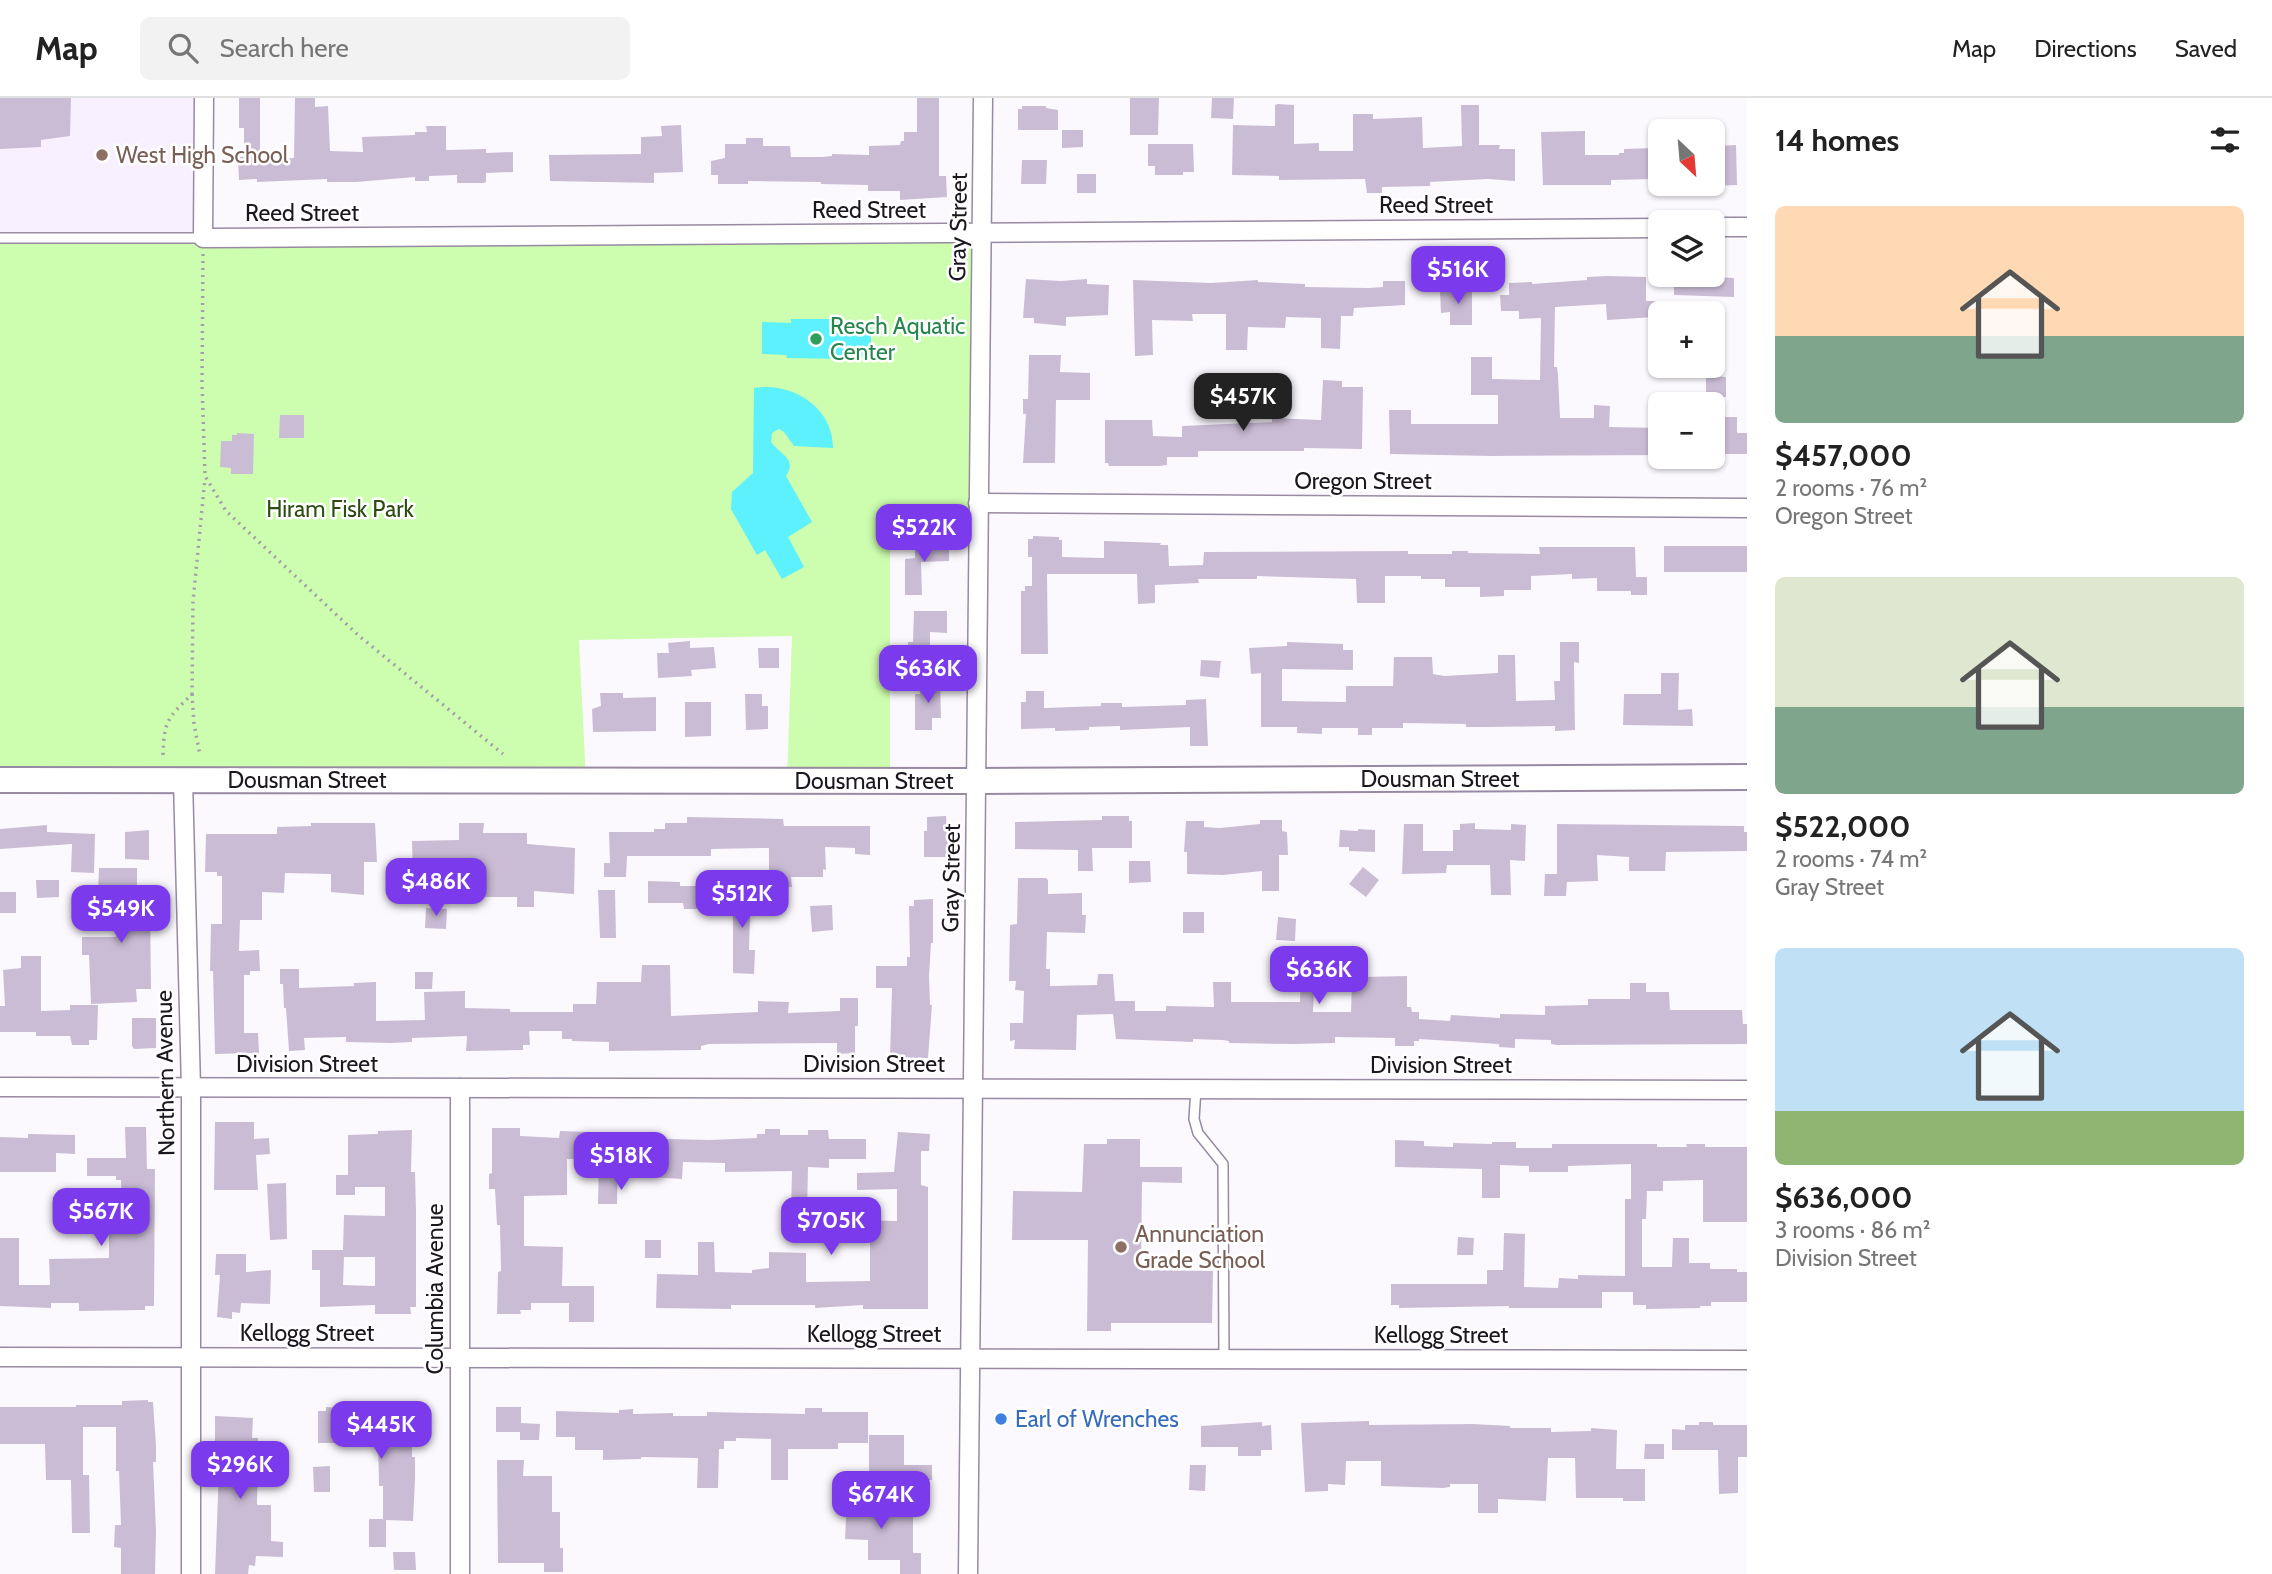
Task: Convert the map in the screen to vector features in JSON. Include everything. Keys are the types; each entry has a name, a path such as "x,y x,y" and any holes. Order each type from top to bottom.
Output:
{"street":[{"path":"203,238 204,98"},
{"name":"Gray Street","path":"968,1574 983,98"},
{"path":"1725,227 1747,227"},
{"name":"Reed Street","path":"203,238 1648,228"},
{"name":"Oregon Street","path":"978,503 1747,508"},
{"name":"Dousman Street","path":"0,780 976,781 1747,777"},
{"name":"Northern Avenue","path":"183,780 191,1088 191,1574"},
{"name":"Division Street","path":"0,1087 1747,1090"},
{"name":"Columbia Avenue","path":"460,1088 460,1574"},
{"name":"Kellogg Street","path":"0,1357 1747,1360"}],"lane":[{"path":"0,239 203,238"},
{"path":"1196,1089 1194,1119 1198,1133 1223,1164 1224,1359"}],"path":[{"path":"200,755 192,694 193,602 205,476 202,383 203,238"},
{"path":"205,476 226,510 358,635 503,754"},
{"path":"163,755 163,729 170,715 192,694"}],"shaded area":[{"name":"West High School","path":"0,98 204,98 203,238 0,238"}],"green space":[{"name":"Hiram Fisk Park","path":"982,233 978,527 890,527 890,781 787,780 792,636 579,640 586,780 0,780 0,238"}],"water":[{"name":"Resch Aquatic Center","path":"791,319 842,319 842,323 871,323 871,356 850,356 849,359 787,358 786,355 762,354 762,322 791,323"},
{"path":"754,388 790,391 812,404 821,412 832,435 833,448 794,446 779,429 772,433 771,442 789,461 786,476 812,522 788,537 804,567 782,579 765,550 757,555 731,509 732,492 753,473"}],"building":[{"path":"0,98 71,98 70,136 41,140 41,147 0,149"},
{"path":"239,98 260,98 260,161 294,158 295,98 315,98 315,107 328,106 330,151 363,152 362,137 415,135 415,132 427,132 426,126 446,126 446,150 486,149 486,153 513,152 513,172 486,173 484,183 457,183 457,175 429,176 429,181 415,181 415,177 356,182 327,182 327,179 257,182 257,179 239,180 238,157 244,157 244,128 239,128"},
{"path":"917,98 939,98 939,176 946,176 947,197 900,200 900,191 868,191 868,185 821,182 748,181 748,184 718,184 718,175 711,175 711,161 725,158 725,144 746,144 746,138 763,138 763,146 790,146 791,157 869,155 869,146 900,145 901,141 904,141 904,132 917,132"},
{"path":"1130,98 1159,98 1158,135 1130,135"},
{"path":"1212,98 1234,98 1233,119 1211,118"},
{"path":"1275,105 1294,105 1294,144 1319,143 1319,151 1353,151 1353,114 1373,114 1373,119 1422,117 1423,148 1462,146 1461,105 1479,105 1479,145 1500,145 1499,149 1515,149 1515,181 1488,179 1430,182 1430,186 1382,187 1382,193 1367,193 1365,179 1279,180 1279,176 1232,175 1233,125 1275,126"},
{"path":"1022,106 1046,106 1058,110 1058,130 1018,130 1018,109 1022,109"},
{"path":"681,125 683,172 654,173 654,183 550,181 549,155 641,154 641,137 662,136 661,126"},
{"path":"1062,130 1083,130 1083,147 1062,148"},
{"path":"1585,131 1585,155 1619,155 1624,153 1624,149 1648,148 1648,179 1611,180 1611,185 1543,185 1541,132"},
{"path":"1148,144 1193,144 1194,172 1183,172 1183,175 1155,175 1155,166 1148,166"},
{"path":"1726,145 1736,145 1737,185 1726,185"},
{"path":"1022,160 1047,160 1046,184 1021,184"},
{"path":"1077,174 1096,174 1096,193 1077,193"},
{"path":"1587,277 1646,277 1648,317 1607,320 1606,304 1555,307 1554,367 1557,367 1558,375 1560,418 1594,418 1594,405 1610,406 1609,427 1648,428 1648,455 1390,454 1389,410 1411,410 1411,424 1498,424 1498,395 1471,395 1471,357 1492,357 1492,379 1540,380 1541,318 1519,319 1519,311 1501,311 1500,295 1509,295 1509,283 1587,280"},
{"path":"1725,278 1734,278 1734,297 1674,295 1674,287 1725,287"},
{"path":"1026,279 1087,279 1087,284 1109,285 1108,315 1066,317 1066,326 1034,323 1034,318 1023,318"},
{"path":"1133,280 1211,283 1258,280 1305,284 1305,287 1369,288 1383,287 1383,281 1405,281 1405,305 1354,308 1353,316 1341,316 1340,349 1321,348 1321,318 1286,317 1285,328 1248,327 1247,350 1226,350 1226,314 1192,314 1193,321 1152,320 1153,355 1135,356"},
{"path":"1472,290 1472,325 1450,325 1450,312 1441,313 1440,291"},
{"path":"1029,355 1061,355 1060,372 1090,373 1090,400 1056,400 1055,463 1023,463 1026,414 1023,414 1023,399 1028,399"},
{"path":"1726,377 1726,397 1725,392 1706,392 1706,378"},
{"path":"1323,380 1342,381 1342,387 1363,387 1362,449 1198,451 1198,457 1167,457 1167,465 1109,466 1105,463 1105,420 1152,420 1153,436 1182,437 1182,426 1272,422 1272,418 1321,420"},
{"path":"280,415 304,415 304,438 279,438"},
{"path":"1725,417 1737,417 1737,433 1747,433 1747,454 1725,454"},
{"path":"254,434 253,474 231,474 231,468 220,467 221,441 232,441 232,435"},
{"path":"1033,536 1059,537 1059,540 1062,540 1062,557 1104,558 1104,541 1161,543 1160,545 1168,545 1169,566 1203,565 1204,552 1408,551 1408,554 1452,554 1452,551 1468,551 1540,554 1539,547 1635,547 1636,577 1647,577 1647,595 1631,595 1631,591 1597,591 1597,578 1572,579 1572,574 1531,576 1531,590 1504,590 1504,596 1480,597 1480,587 1445,587 1445,579 1385,576 1385,603 1357,603 1356,579 1257,576 1257,579 1198,579 1199,583 1155,585 1155,603 1138,604 1137,574 1047,574 1048,654 1021,654 1021,591 1025,591 1025,586 1032,586 1032,557 1028,557 1028,539 1033,539"},
{"path":"949,540 949,561 921,562 922,595 905,595 905,559 915,558 915,546 926,546 926,541"},
{"path":"1664,546 1747,546 1747,572 1664,572"},
{"path":"914,611 947,611 947,633 930,632 930,664 908,664 908,642 913,642"},
{"path":"690,641 690,648 714,647 716,668 691,670 692,676 658,678 657,653 669,653 668,643"},
{"path":"1287,642 1343,644 1343,650 1353,650 1353,670 1282,669 1282,701 1346,702 1346,686 1393,686 1394,657 1432,657 1433,674 1444,676 1498,673 1498,655 1515,655 1516,701 1555,700 1554,681 1560,681 1560,642 1579,642 1579,663 1574,662 1575,730 1555,731 1555,726 1466,727 1466,724 1403,723 1403,728 1372,728 1372,735 1358,735 1358,728 1322,728 1322,734 1297,733 1297,727 1261,727 1261,673 1251,674 1249,648 1287,646"},
{"path":"758,648 779,648 779,668 759,668"},
{"path":"1201,660 1221,661 1219,678 1200,676"},
{"path":"1661,673 1679,673 1678,710 1692,709 1693,726 1623,725 1624,694 1661,694"},
{"path":"920,681 940,681 941,718 932,718 932,730 915,730 915,694 920,694"},
{"path":"1026,691 1044,691 1044,708 1101,706 1101,703 1122,703 1122,707 1186,705 1186,700 1206,699 1208,746 1190,746 1190,727 1120,730 1120,726 1055,731 1055,728 1021,729 1021,702 1026,702"},
{"path":"600,693 623,693 623,698 656,697 656,731 593,732 592,709 601,706"},
{"path":"745,694 762,694 762,706 768,706 768,729 746,730"},
{"path":"685,702 711,702 711,736 685,737"},
{"path":"946,816 949,857 924,857 927,817"},
{"path":"1102,816 1129,816 1129,821 1132,821 1132,848 1092,848 1093,871 1078,871 1078,850 1015,849 1015,822 1102,820"},
{"path":"687,817 783,819 784,826 870,826 870,855 855,854 855,848 825,847 826,870 823,869 823,877 791,877 792,887 769,888 769,848 711,849 711,856 627,856 626,877 604,877 604,863 610,863 609,832 654,832 654,829 665,829 665,823 687,823"},
{"path":"1260,820 1282,820 1282,831 1287,832 1288,855 1279,855 1279,891 1262,891 1262,871 1223,875 1187,874 1187,852 1184,852 1186,821 1204,821 1204,827 1220,828 1260,824"},
{"path":"311,823 375,823 377,862 364,862 364,895 331,892 331,874 285,873 284,893 262,892 262,920 240,920 239,951 259,950 260,971 250,971 250,975 244,975 244,1033 258,1033 259,1053 215,1054 213,971 210,971 211,924 222,924 222,876 217,876 217,872 205,872 206,834 277,834 277,827 311,826"},
{"path":"459,823 484,823 483,833 527,833 527,844 575,848 574,894 534,891 534,907 517,907 517,897 477,897 477,867 465,867 465,862 433,862 434,893 417,894 417,877 413,877 412,841 459,840"},
{"path":"1475,823 1475,829 1511,830 1511,824 1526,825 1525,861 1510,860 1511,895 1491,895 1490,865 1447,865 1446,873 1402,874 1404,824 1423,824 1423,851 1453,851 1453,830 1460,830 1460,824"},
{"path":"1557,824 1744,826 1744,832 1747,832 1747,851 1666,852 1665,871 1629,871 1629,857 1597,855 1598,881 1567,882 1566,896 1544,896 1545,874 1557,874"},
{"path":"47,825 47,832 95,834 94,873 71,872 72,844 0,849 0,829"},
{"path":"149,830 149,860 125,859 125,832"},
{"path":"1340,830 1375,830 1375,852 1349,851 1349,847 1339,847"},
{"path":"1129,861 1150,861 1151,882 1129,883"},
{"path":"1363,867 1379,880 1366,897 1349,884"},
{"path":"99,868 137,868 137,907 150,907 151,989 136,989 137,1002 91,1004 89,955 82,955 82,937 122,935 121,893 98,893"},
{"path":"1018,878 1046,878 1048,894 1082,893 1082,915 1086,915 1085,933 1047,932 1046,969 1050,969 1050,986 1097,985 1098,974 1113,974 1115,1001 1135,1001 1135,1011 1166,1011 1166,1006 1214,1007 1213,982 1231,982 1231,1002 1300,1002 1301,969 1315,970 1313,1012 1351,1012 1352,982 1343,982 1342,964 1362,963 1362,977 1407,976 1407,1007 1411,1007 1412,1012 1419,1012 1419,1019 1450,1021 1451,1015 1500,1018 1500,1014 1545,1015 1545,1006 1588,1005 1588,999 1630,999 1630,983 1646,983 1646,992 1669,992 1670,1010 1742,1010 1743,1024 1747,1024 1747,1044 1557,1045 1551,1044 1551,1040 1515,1039 1515,1048 1499,1047 1499,1044 1419,1039 1414,1041 1414,1046 1395,1046 1395,1038 1335,1037 1335,1043 1293,1044 1229,1043 1222,1040 1193,1039 1193,1042 1116,1039 1113,1014 1077,1015 1076,1050 1014,1049 1015,1040 1010,1041 1010,1023 1023,1023 1024,991 1015,990 1016,981 1009,981 1010,925 1017,924"},
{"path":"36,880 59,880 59,897 37,898"},
{"path":"648,881 680,882 680,886 704,886 704,909 684,909 683,903 648,903"},
{"path":"733,884 751,884 749,950 755,950 754,974 733,973"},
{"path":"598,890 615,890 616,938 600,938"},
{"path":"0,892 16,892 16,913 0,913"},
{"path":"933,899 933,943 929,976 932,1005 928,1058 890,1058 892,988 876,988 876,966 907,966 907,957 910,957 909,906 914,906 914,900"},
{"path":"832,905 833,930 812,932 810,906"},
{"path":"426,908 447,909 446,929 425,928"},
{"path":"1183,912 1204,912 1204,933 1183,933"},
{"path":"1278,917 1296,919 1295,941 1276,940"},
{"path":"21,956 41,956 41,1011 70,1010 70,1005 98,1005 97,1040 89,1040 89,1045 72,1045 70,1036 0,1032 0,1006 5,1006 3,970 21,968"},
{"path":"642,965 670,965 671,1016 758,1012 758,1001 789,1002 788,1013 840,1011 840,998 858,998 855,1053 837,1054 837,1043 709,1044 701,1046 701,1050 609,1051 609,1042 562,1039 562,1031 529,1031 530,1045 523,1045 523,1050 466,1051 467,1036 412,1038 412,1042 391,1043 346,1042 346,1037 304,1038 305,1050 289,1051 280,969 299,969 299,988 354,986 354,983 376,982 376,1021 425,1020 424,992 465,991 465,1008 510,1009 510,1012 573,1012 573,1004 596,1004 597,982 641,982"},
{"path":"415,972 433,972 432,989 415,989"},
{"path":"132,1018 156,1018 156,1048 134,1049"},
{"path":"215,1122 254,1122 254,1139 269,1138 270,1154 256,1155 258,1190 214,1190"},
{"path":"125,1127 146,1127 147,1169 155,1169 154,1306 145,1306 145,1310 79,1311 79,1303 51,1303 51,1308 0,1306 0,1238 19,1238 19,1285 50,1285 49,1259 109,1258 109,1213 122,1213 121,1180 116,1180 116,1176 87,1176 87,1158 126,1158"},
{"path":"492,1128 520,1128 520,1136 559,1138 560,1131 591,1132 591,1137 709,1140 757,1138 757,1134 765,1134 765,1129 780,1129 780,1135 808,1135 808,1130 828,1130 829,1139 866,1139 866,1159 829,1159 829,1168 808,1167 807,1212 791,1212 792,1171 725,1172 725,1163 683,1162 682,1179 648,1177 648,1161 618,1161 617,1204 598,1204 599,1159 567,1159 567,1195 524,1196 524,1246 563,1247 562,1286 594,1286 594,1322 569,1322 569,1303 531,1303 531,1310 520,1310 521,1314 497,1314 498,1272 501,1271 500,1225 497,1225 495,1189 489,1189 489,1174 492,1173"},
{"path":"412,1130 411,1172 415,1172 416,1211 416,1307 410,1307 411,1314 375,1314 375,1305 320,1307 320,1270 312,1270 312,1250 343,1250 344,1215 385,1216 385,1187 355,1187 355,1195 336,1195 336,1175 348,1175 348,1135 378,1134 378,1131","holes":["344,1257 375,1257 375,1286 343,1285"]},
{"path":"898,1132 930,1134 929,1151 921,1151 921,1185 928,1187 928,1309 863,1309 863,1305 815,1308 815,1305 731,1305 731,1309 656,1308 657,1274 698,1275 698,1242 714,1242 715,1272 752,1273 752,1270 769,1268 769,1252 806,1253 806,1282 870,1281 870,1241 841,1241 841,1220 897,1221 897,1189 857,1190 857,1173 894,1172"},
{"path":"28,1134 75,1135 75,1154 56,1153 56,1172 0,1172 0,1137 28,1138"},
{"path":"1107,1139 1140,1139 1140,1167 1182,1167 1182,1183 1142,1182 1141,1270 1213,1271 1212,1323 1111,1323 1111,1331 1087,1331 1088,1240 1012,1240 1013,1191 1082,1192 1084,1144 1107,1144"},
{"path":"1395,1140 1424,1141 1424,1146 1453,1147 1453,1143 1516,1142 1516,1148 1552,1148 1552,1144 1657,1144 1657,1147 1687,1147 1686,1144 1705,1144 1705,1147 1747,1147 1747,1222 1703,1222 1703,1180 1663,1181 1663,1191 1647,1191 1646,1219 1642,1219 1642,1267 1672,1267 1673,1238 1689,1238 1689,1263 1710,1263 1710,1269 1737,1269 1737,1272 1747,1272 1747,1302 1711,1302 1711,1306 1700,1308 1646,1309 1646,1305 1633,1305 1633,1292 1602,1292 1602,1308 1399,1308 1399,1305 1391,1305 1391,1284 1487,1284 1487,1270 1503,1270 1504,1233 1525,1234 1524,1287 1558,1288 1559,1278 1578,1279 1578,1275 1625,1276 1625,1199 1631,1199 1631,1164 1568,1166 1568,1172 1529,1172 1529,1166 1500,1165 1500,1198 1482,1198 1482,1169 1395,1167"},
{"path":"286,1183 287,1239 270,1240 267,1184"},
{"path":"65,1201 85,1201 85,1225 65,1224"},
{"path":"1458,1237 1474,1238 1473,1255 1457,1255"},
{"path":"645,1240 661,1240 661,1258 645,1258"},
{"path":"216,1254 246,1254 246,1272 271,1270 270,1304 241,1303 240,1313 232,1312 232,1319 217,1317 220,1275 215,1275"},
{"path":"122,1401 153,1402 156,1446 156,1462 153,1462 155,1574 121,1574 121,1548 114,1547 115,1525 121,1525 119,1471 116,1471 116,1427 83,1427 83,1475 89,1475 90,1533 72,1533 71,1480 46,1480 45,1444 0,1444 0,1407 122,1405"},
{"path":"326,1407 342,1408 341,1419 383,1419 382,1416 391,1416 391,1410 412,1410 412,1457 415,1457 413,1521 386,1520 386,1547 369,1547 369,1519 383,1519 378,1436 341,1436 341,1443 318,1443 318,1411 326,1411"},
{"path":"496,1407 521,1407 521,1423 540,1424 539,1440 520,1440 520,1432 496,1432"},
{"path":"805,1408 822,1408 822,1412 868,1412 868,1443 838,1443 838,1449 788,1449 788,1480 771,1480 771,1439 736,1438 736,1441 724,1441 724,1449 719,1449 718,1488 697,1488 698,1458 641,1457 603,1460 603,1450 575,1450 575,1437 556,1437 556,1411 619,1413 619,1410 633,1409 633,1414 707,1416 707,1412 805,1414"},
{"path":"215,1416 253,1418 252,1438 258,1438 257,1505 271,1505 271,1541 283,1542 283,1557 256,1556 255,1566 249,1565 248,1574 215,1574 220,1444 215,1444"},
{"path":"1369,1421 1369,1425 1472,1424 1551,1428 1551,1432 1591,1431 1591,1428 1617,1430 1616,1469 1645,1469 1645,1501 1576,1498 1575,1458 1548,1458 1546,1501 1498,1499 1498,1513 1478,1513 1478,1484 1450,1484 1450,1487 1443,1488 1381,1486 1381,1461 1346,1461 1345,1485 1328,1484 1328,1491 1305,1492 1301,1423"},
{"path":"1262,1422 1262,1426 1271,1425 1272,1450 1261,1450 1261,1456 1238,1456 1238,1447 1201,1447 1201,1426"},
{"path":"1699,1422 1713,1422 1713,1425 1747,1425 1747,1457 1738,1457 1738,1493 1719,1494 1718,1450 1672,1450 1672,1429 1685,1430 1685,1425 1699,1425"},
{"path":"869,1435 904,1435 904,1465 932,1465 932,1480 926,1480 926,1487 900,1486 900,1482 869,1481"},
{"path":"1645,1444 1664,1444 1664,1459 1644,1459"},
{"path":"497,1460 524,1460 523,1476 552,1476 552,1512 560,1512 563,1572 544,1572 544,1563 498,1563"},
{"path":"1190,1465 1206,1465 1205,1491 1189,1490"},
{"path":"330,1466 330,1492 314,1492 313,1467"},
{"path":"848,1479 867,1479 866,1515 913,1516 913,1553 921,1553 921,1574 900,1574 900,1560 868,1560 868,1540 845,1539"},
{"path":"393,1552 415,1552 416,1570 394,1570"}],"place":[{"name":"West High School","path":"102,155"},
{"name":"Resch Aquatic Center","path":"816,339"},
{"name":"Annunciation Grade School","path":"1121,1247"},
{"name":"Earl of Wrenches","path":"1001,1419"}]}
